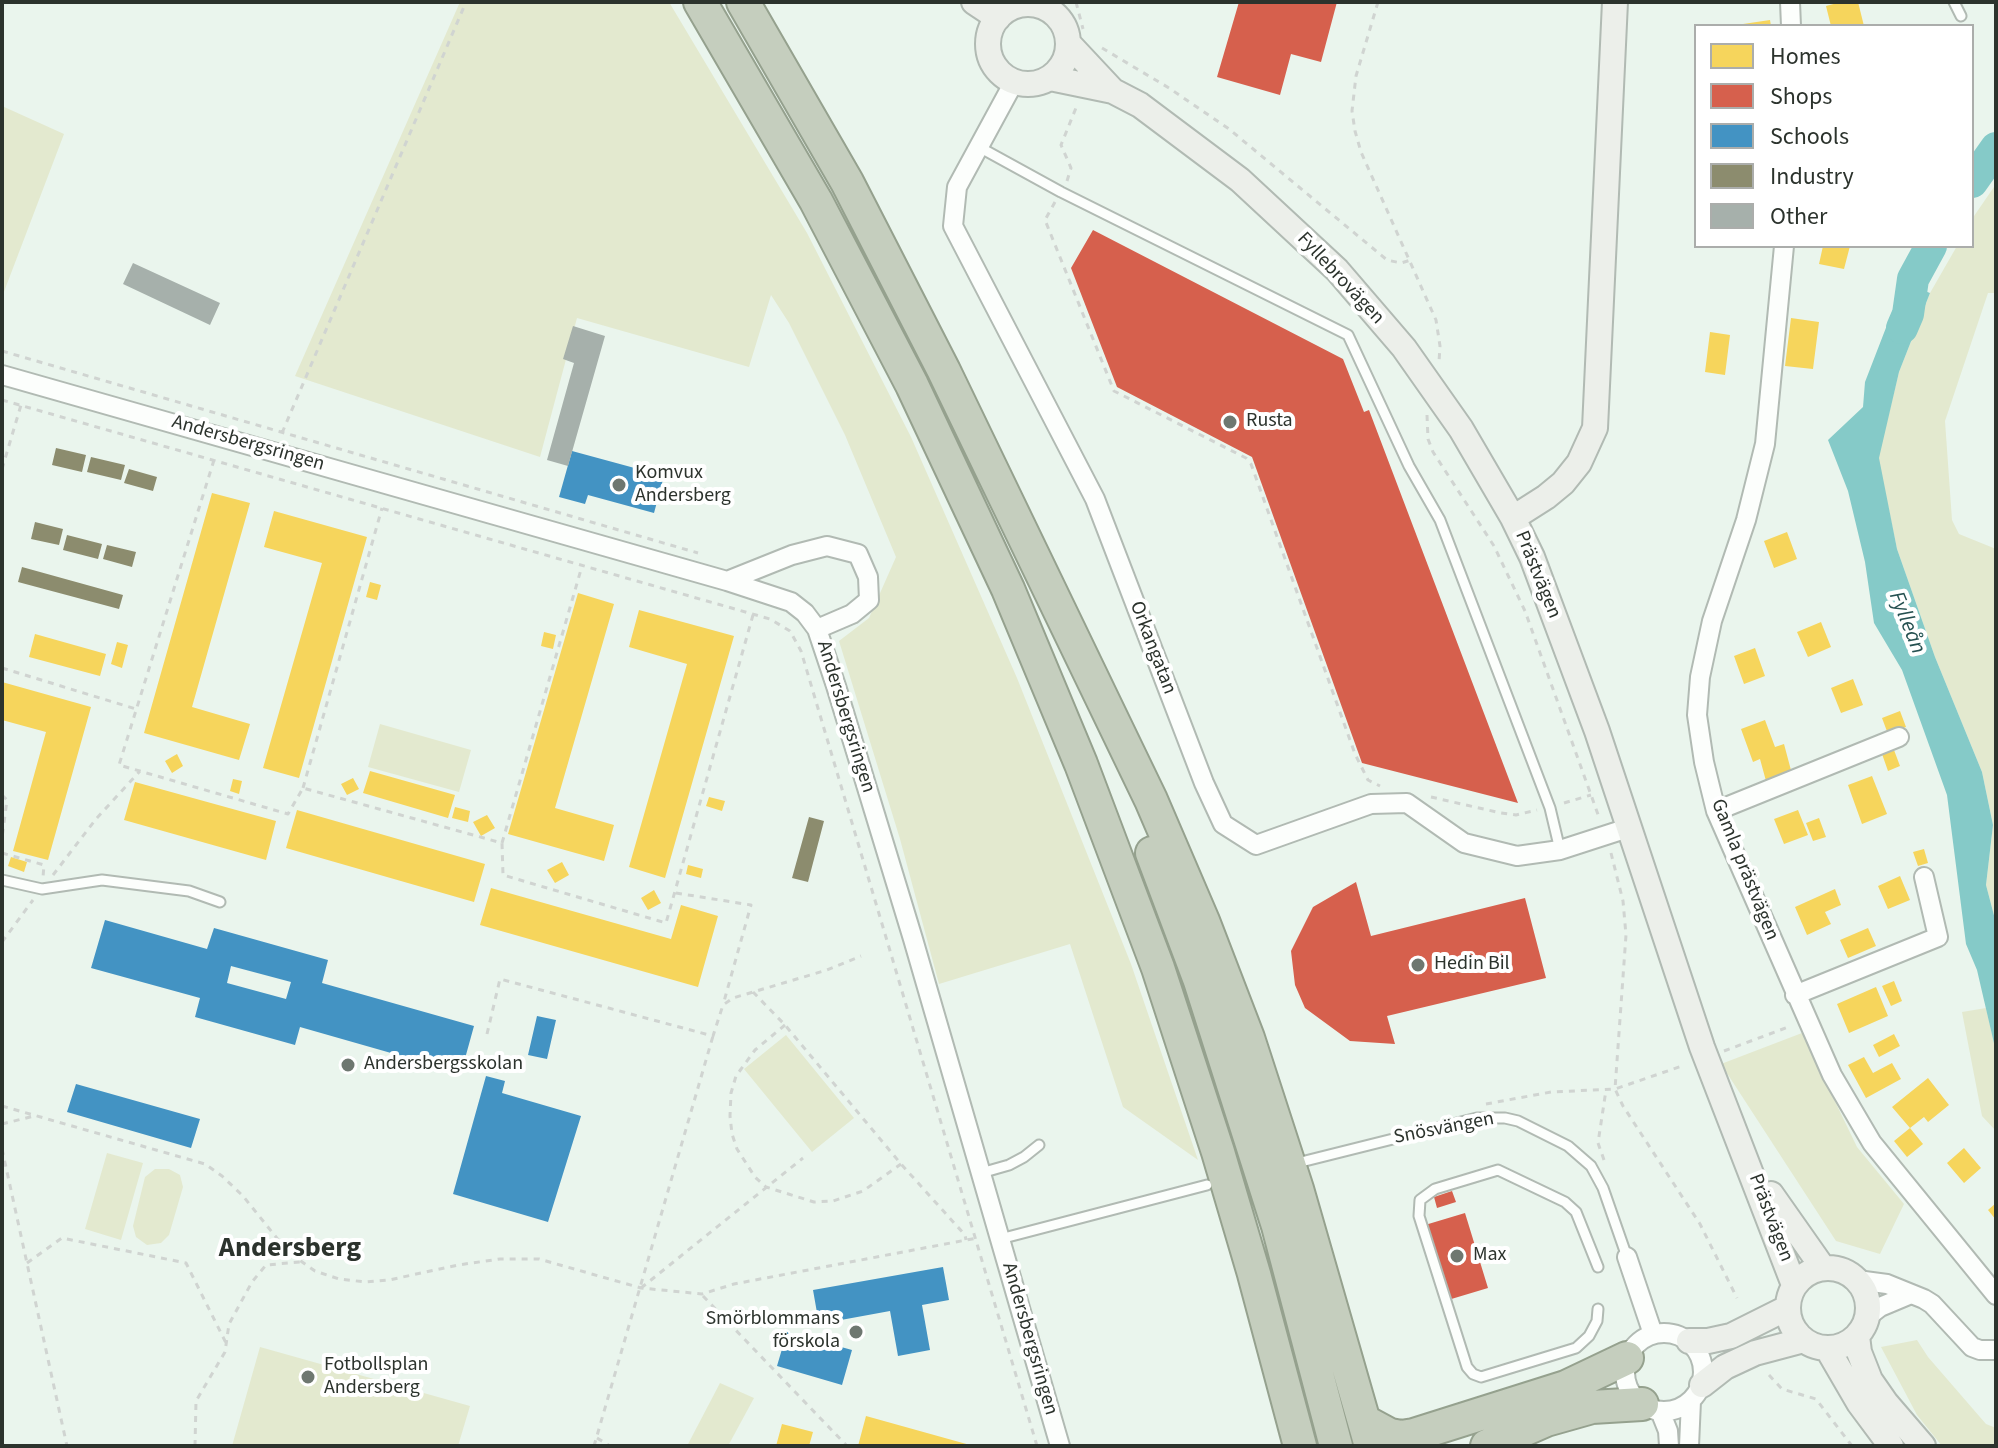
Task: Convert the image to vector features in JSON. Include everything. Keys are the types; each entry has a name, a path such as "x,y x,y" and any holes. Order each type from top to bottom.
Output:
{"highway":[{"path":"700,2 816,201 905,371 1020,618 1081,764 1158,968 1218,1152 1295,1436"},
{"path":"743,2 861,209 944,371 1151,800 1248,1038 1297,1189 1367,1433 1401,1437 1414,1435 1566,1387 1627,1358"},
{"path":"1041,575 1113,748 1200,981 1278,1226 1336,1446"},
{"path":"1487,1446 1546,1420 1592,1407 1651,1408"}],"street":[{"path":"974,2 998,18"},
{"name":"Prästvägen","path":"1615,2 1595,428 1579,463 1563,483 1513,518 1532,557 1597,731 1617,832 1794,1285"},
{"path":"1790,2 1791,24"},
{"path":"1014,82 1001,74 989,54 988,39 998,18 1010,8 1026,4 1050,6 1083,41 1096,69"},
{"path":"1050,78 1083,41"},
{"name":"Fyllebrovägen","path":"1014,82 1032,84 1096,69 1113,91 1140,105 1208,154 1267,203 1337,270 1404,348 1461,429 1513,518"},
{"name":"Orkangatan","path":"1014,82 957,187 953,226 1095,499 1204,783 1223,824 1256,845 1371,804 1407,803 1464,843 1517,856 1560,850 1617,832"},
{"name":"Gamla prästvägen","path":"1784,248 1765,444 1746,520 1712,621 1700,677 1697,715 1704,762 1716,811 1832,1075 1872,1143 1996,1295"},
{"name":"Andersbergsringen","path":"2,375 727,581 791,602 805,613 817,629 913,939 1060,1446"},
{"path":"727,581 792,555 827,546 858,554 868,577 869,600 852,614 817,629"},
{"path":"1716,811 1899,737"},
{"path":"1795,995 1938,937 1924,877"},
{"name":"Prästvägen","path":"1744,1151 1795,1232 1823,1268"},
{"name":"Snösvängen","path":"1627,1257 1653,1334"},
{"name":"Prästvägen","path":"1787,1308 1794,1285 1812,1271 1841,1269 1857,1280"},
{"path":"1857,1280 1887,1284 1932,1304 1972,1347 1996,1350"},
{"path":"1857,1280 1867,1297 1859,1352 1870,1380 1923,1446"},
{"path":"1651,1408 1682,1407 1725,1367 1755,1353 1816,1344 1848,1343 1880,1307 1911,1294"},
{"path":"1689,1341 1731,1336 1787,1308 1795,1332 1816,1344 1891,1446"},
{"path":"1669,1446 1668,1431 1651,1408 1634,1398 1625,1379 1627,1358 1633,1348 1653,1334 1666,1332 1678,1334 1689,1341 1703,1361 1689,1446"}],"lane":[{"path":"1954,2 1961,16"},
{"path":"979,146 1061,192 1348,335 1409,466 1440,520 1550,808 1560,850"},
{"path":"2,880 42,889 102,880 189,891 220,902"},
{"name":"Snösvängen","path":"1297,1163 1477,1118 1518,1121 1568,1146 1591,1166 1603,1188 1627,1257"},
{"path":"981,1173 1009,1165 1039,1145"},
{"path":"1598,1267 1576,1212 1565,1202 1498,1170 1435,1189 1420,1200 1419,1216 1467,1367 1473,1374 1481,1377 1576,1348 1589,1336 1597,1321 1598,1309"},
{"path":"999,1233 1207,1185"}],"path":[{"path":"274,452 466,2"},
{"path":"1076,2 1083,41 1096,69"},
{"path":"1378,2 1356,76 1352,111 1355,131 1361,152 1437,324 1439,364"},
{"path":"1096,69 1169,88 1229,129 1387,260 1401,263 1411,260"},
{"path":"1096,69 1062,139 1062,149 1071,168 1045,220 1114,391 1246,458 1251,464 1355,754 1368,780 1381,787"},
{"path":"2,351 706,555"},
{"path":"2,400 782,624 796,639 801,651 1037,1446"},
{"path":"2,469 21,405"},
{"path":"1428,406 1426,426 1433,452 1506,569 1525,611 1591,795 1617,832 1626,935 1615,1089 1689,1064"},
{"path":"214,460 119,765 288,814 303,788 382,508"},
{"path":"582,565 502,843 503,875 666,923 753,614"},
{"path":"2,668 136,709"},
{"path":"2,942 96,819 140,771"},
{"path":"303,788 502,843"},
{"path":"1421,794 1516,815 1591,795"},
{"path":"2,795 7,800 2,838"},
{"path":"2,853 44,865 42,889"},
{"path":"594,1446 751,905 675,893"},
{"path":"723,1005 733,998 840,966 861,956"},
{"path":"487,1034 500,979 713,1036"},
{"path":"753,992 785,1025 965,1235 966,1240"},
{"path":"1723,1051 1806,1020"},
{"path":"785,1025 755,1050 736,1076 731,1093 730,1116 737,1149 755,1177 766,1187 814,1202 833,1201 863,1191 901,1164"},
{"path":"1606,1090 1598,1143 1608,1170"},
{"path":"2,1106 205,1164 243,1196 288,1252 300,1262 339,1279 366,1282 389,1280 500,1259 539,1259 641,1288 702,1294 734,1284 999,1233"},
{"path":"2,1124 38,1116"},
{"path":"2,1149 67,1446"},
{"path":"641,1288 803,1158"},
{"path":"27,1263 62,1238 186,1263 226,1343"},
{"path":"195,1446 196,1401 225,1352 229,1324 252,1282 266,1265 300,1262"},
{"path":"702,1294 847,1446"},
{"path":"1769,1375 1782,1389 1816,1399 1852,1446"},
{"path":"597,1438 610,1446"},
{"path":"2,1439 3,1446"}],"green space":[{"path":"460,2 669,2 807,233 911,437 1017,678 1131,964 1198,1160 1123,1107 1070,944 939,984 900,839 839,641 869,618 896,557 845,435 789,323 771,295 749,367 577,318 540,457 295,376"},
{"path":"2,106 64,134 2,297"},
{"path":"1996,184 1996,293 1988,293 1945,421 1952,520 1959,534 1996,549 1996,923 1986,885 1993,825 1982,772 1935,657 1897,549 1878,458 1899,372 1930,293 1956,248 1974,248 1974,216"},
{"path":"380,724 471,750 459,792 368,767"},
{"path":"1986,1008 1996,1052 1996,1131 1982,1116 1962,1012"},
{"path":"1802,1033 1857,1147 1904,1204 1880,1254 1836,1241 1721,1064"},
{"path":"786,1035 854,1118 812,1152 744,1069"},
{"path":"107,1153 143,1163 121,1240 85,1229"},
{"path":"155,1169 169,1169 180,1175 183,1187 169,1235 161,1243 147,1245 136,1237 133,1226 145,1177"},
{"path":"1917,1340 1986,1424 1996,1428 1996,1446 1942,1446 1917,1415 1881,1347"},
{"name":"Fotbollsplan Andersberg","path":"260,1347 470,1406 458,1446 232,1446"},
{"path":"720,1383 754,1398 728,1446 687,1446"}],"water":[{"path":"1899,281 1930,293 1899,372 1879,458 1897,549 1935,657 1982,772 1993,825 1986,885 1996,923 1996,1052 1977,970 1966,944 1947,795 1902,670 1874,623 1865,562 1848,491 1828,440 1863,407 1865,382 1894,307"}],"building: Homes":[{"path":"1858,2 1864,24 1830,24 1826,6"},
{"path":"1770,20 1771,24 1743,24"},
{"path":"1823,248 1849,248 1844,269 1819,264"},
{"path":"1791,318 1819,322 1813,369 1785,366"},
{"path":"1710,332 1730,335 1725,375 1705,372"},
{"path":"212,493 250,503 192,707 250,724 239,760 144,733"},
{"path":"274,511 367,537 299,778 263,768 322,563 264,547"},
{"path":"1787,532 1797,559 1774,568 1764,541"},
{"path":"370,582 381,585 377,600 366,597"},
{"path":"578,593 614,604 555,808 614,825 604,861 508,834"},
{"path":"639,610 734,636 665,878 629,867 687,664 629,647"},
{"path":"1821,622 1831,647 1808,657 1797,632"},
{"path":"544,632 556,635 553,649 541,646"},
{"path":"35,634 106,654 100,676 29,657"},
{"path":"117,642 128,645 122,668 111,664"},
{"path":"1755,648 1765,676 1744,684 1734,656"},
{"path":"1853,679 1863,705 1841,713 1831,688"},
{"path":"2,682 91,707 48,860 13,851 46,732 2,720"},
{"path":"1900,711 1906,727 1888,734 1882,718"},
{"path":"1765,720 1775,747 1784,744 1792,774 1766,781 1760,759 1753,762 1741,729"},
{"path":"1894,750 1900,766 1888,771 1882,754"},
{"path":"177,754 183,766 172,773 165,761"},
{"path":"370,771 455,795 448,818 363,793"},
{"path":"1872,776 1887,814 1862,824 1848,785"},
{"path":"353,778 359,789 347,795 341,784"},
{"path":"233,779 242,781 239,794 230,791"},
{"path":"135,782 276,821 266,860 124,820"},
{"path":"709,797 725,801 722,811 706,806"},
{"path":"455,807 470,811 468,822 452,818"},
{"path":"297,810 485,864 474,902 286,848"},
{"path":"1798,810 1808,835 1784,844 1774,819"},
{"path":"487,815 495,828 481,836 473,822"},
{"path":"1819,818 1826,837 1813,841 1806,823"},
{"path":"1924,849 1928,863 1918,866 1913,852"},
{"path":"11,857 27,862 24,872 8,866"},
{"path":"562,862 569,875 555,883 547,870"},
{"path":"688,865 703,869 701,878 686,874"},
{"path":"1900,876 1910,900 1888,909 1878,886"},
{"path":"491,888 671,939 681,905 718,916 698,987 480,925"},
{"path":"1835,889 1841,905 1825,912 1831,924 1807,935 1795,907"},
{"path":"654,890 661,903 648,910 641,898"},
{"path":"1868,928 1876,946 1848,958 1840,940"},
{"path":"1894,981 1902,1001 1891,1006 1882,986"},
{"path":"1876,987 1888,1016 1849,1033 1837,1004"},
{"path":"1894,1034 1900,1046 1879,1057 1873,1045"},
{"path":"1864,1057 1873,1073 1892,1063 1901,1079 1866,1098 1848,1065"},
{"path":"1928,1078 1949,1105 1928,1122 1924,1117 1910,1128 1892,1107"},
{"path":"1910,1128 1923,1144 1907,1157 1894,1141"},
{"path":"1964,1148 1981,1168 1964,1183 1947,1163"},
{"path":"1996,1203 1996,1220 1988,1210"},
{"path":"866,1416 970,1445 858,1446"},
{"path":"782,1424 813,1432 809,1446 776,1446"}],"building: Shops":[{"path":"1239,2 1337,2 1321,62 1291,54 1280,95 1217,77"},
{"path":"1093,230 1343,359 1364,412 1369,410 1518,803 1362,763 1252,457 1117,387 1071,268"},
{"name":"Hedin Bil","path":"1356,882 1371,936 1525,898 1546,978 1387,1016 1395,1044 1350,1041 1305,1008 1295,985 1291,951 1313,907"},
{"path":"1452,1191 1456,1202 1437,1208 1434,1197"},
{"name":"Max","path":"1465,1213 1488,1288 1448,1300 1425,1225"}],"building: Schools":[{"path":"572,451 664,476 654,513 588,495 585,504 559,497"},
{"path":"105,920 207,949 214,928 328,960 322,983 474,1026 461,1073 300,1027 295,1045 195,1017 200,998 91,968","holes":["231,966 291,982 286,999 227,983"]},
{"path":"537,1016 556,1020 547,1059 528,1055"},
{"path":"486,1076 505,1081 502,1093 581,1116 548,1222 453,1194"},
{"path":"76,1084 200,1119 191,1148 67,1112"},
{"path":"943,1267 949,1300 922,1305 930,1350 898,1356 890,1311 819,1324 813,1290"},
{"path":"787,1332 852,1350 842,1385 777,1366"}],"building: Industry":[{"path":"56,448 86,455 82,472 52,465"},
{"path":"91,457 125,465 121,480 87,472"},
{"path":"129,469 157,477 153,491 124,483"},
{"path":"35,522 63,529 59,545 31,539"},
{"path":"67,535 102,544 98,559 63,550"},
{"path":"107,545 136,552 132,567 103,559"},
{"path":"22,567 123,595 119,609 18,582"},
{"path":"809,817 824,821 808,882 792,878"}],"building: Other":[{"path":"133,263 220,303 210,325 123,284"},
{"path":"573,326 605,336 568,466 547,460 574,363 563,359"}],"waterway":[{"name":"Fylleån","path":"1974,179 1996,148"},
{"name":"Fylleån","path":"1902,328 1908,314 1913,279 1930,248"}],"place":[{"name":"Rusta","path":"1230,422"},
{"name":"Komvux Andersberg","path":"619,485"},
{"name":"Hedin Bil","path":"1418,965"},
{"name":"Andersbergsskolan","path":"348,1065"},
{"name":"Max","path":"1457,1256"},
{"name":"Smörblommans förskola","path":"856,1332"},
{"name":"Fotbollsplan Andersberg","path":"308,1377"}],"district":[{"name":"Andersberg","path":"290,1250"}]}
